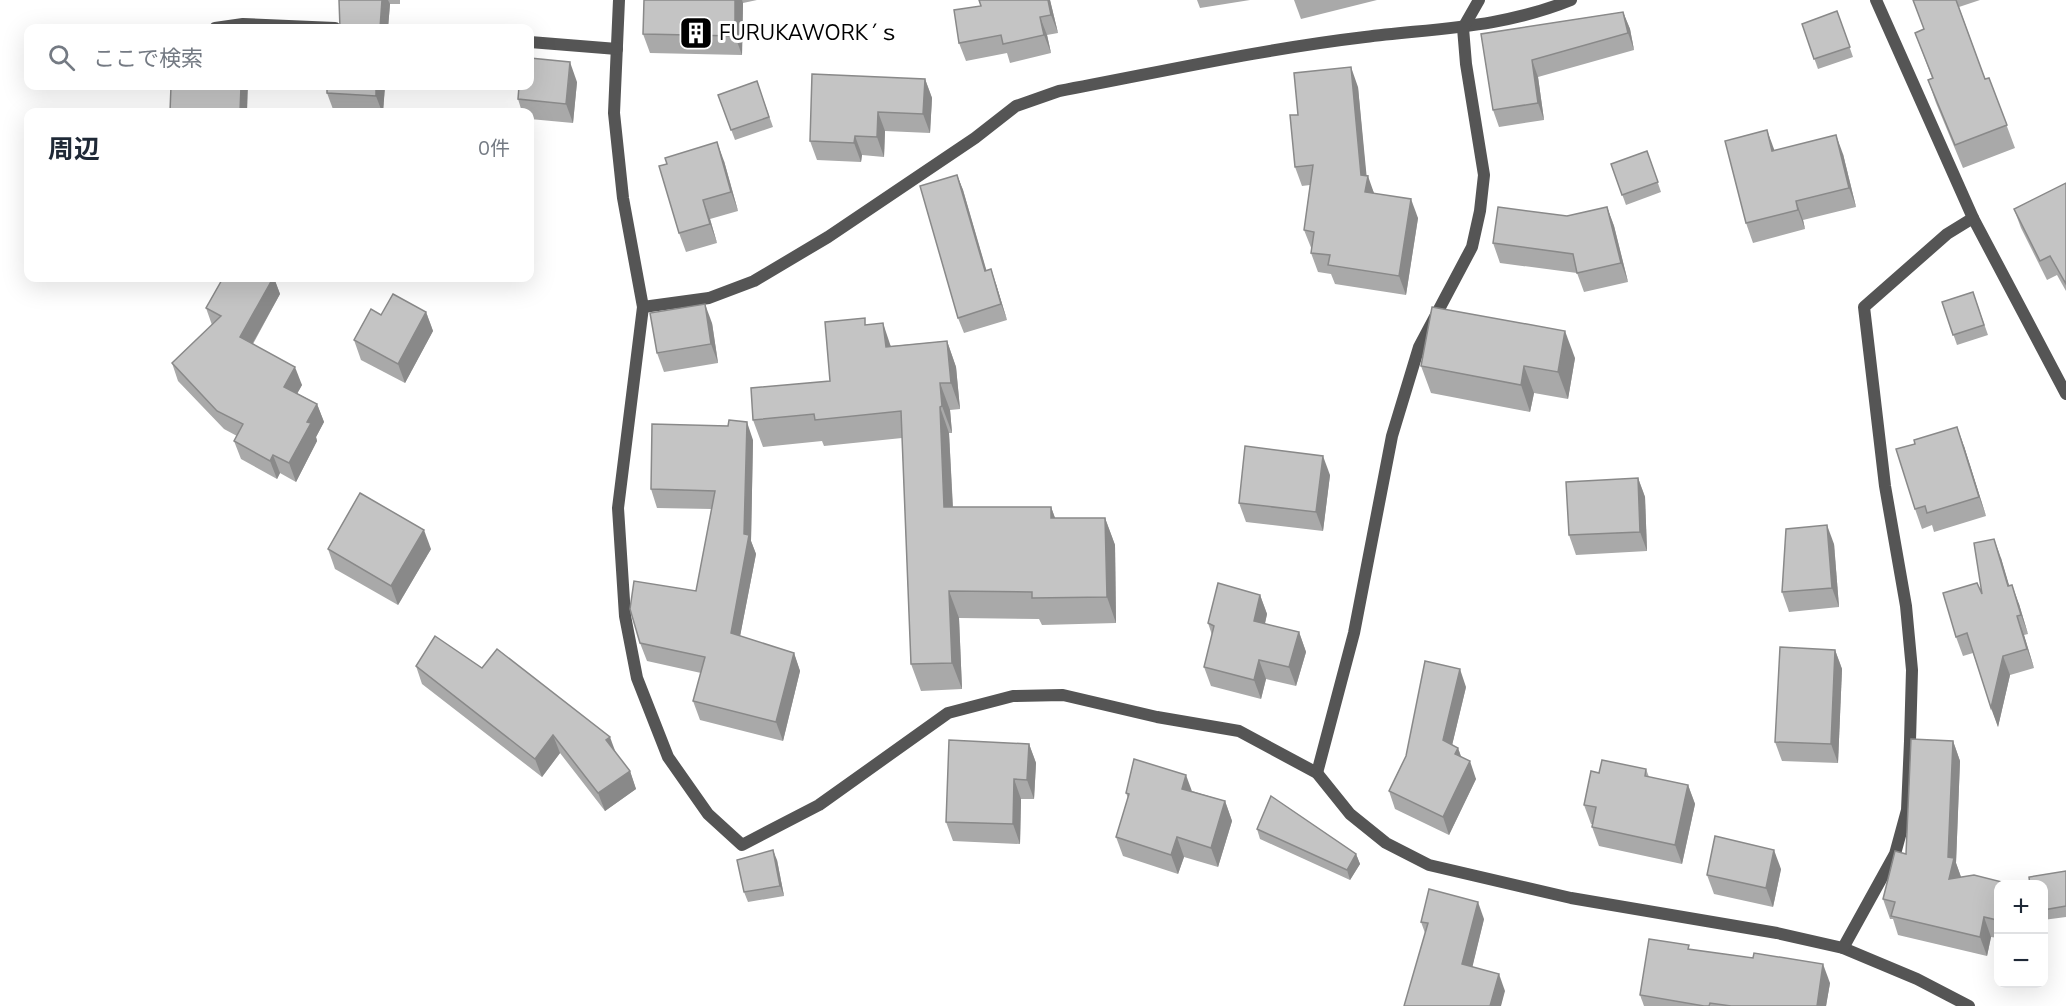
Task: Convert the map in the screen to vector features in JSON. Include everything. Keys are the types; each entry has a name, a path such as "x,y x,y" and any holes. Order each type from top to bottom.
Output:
{"street":[{"path":"619,0 614,113 622,198 643,307 618,508 625,616 637,678 668,757 708,814 742,845 819,805 948,712 1013,696 1063,695 1157,717 1239,731 1317,773 1350,814 1386,843 1429,865 1571,898 1777,933 1843,948 1917,979 1969,1006"},
{"path":"1317,773 1354,633 1392,436 1419,347 1472,246 1480,211 1484,175 1466,64 1463,28 1479,0"},
{"path":"643,307 709,298 754,281 828,237 975,138 1016,106 1059,91 1364,37 1463,28 1546,10 1571,0"},
{"path":"1876,0 1973,218 2066,394"},
{"path":"534,42 617,49"},
{"path":"1843,948 1895,854 1907,810 1910,741 1912,670 1906,606 1885,486 1864,307 1947,234 1973,218"}],"building":[{"path":"339,0 382,0 380,24 340,24"},
{"name":"FURUKAWORK´ｓ","path":"644,0 735,0 735,36 643,34"},
{"path":"979,0 1048,0 1051,15 1040,17 1044,35 1003,44 1001,35 959,43 954,10 981,6"},
{"path":"1913,0 1956,0 1985,79 1989,78 2007,125 1955,145 1928,80 1933,78 1915,33 1924,29"},
{"path":"1837,11 1850,47 1814,59 1802,24"},
{"path":"1623,12 1628,33 1532,60 1538,103 1493,110 1481,34"},
{"path":"534,58 570,62 566,104 518,99 519,90 534,90"},
{"path":"1351,67 1361,175 1368,176 1365,192 1411,199 1399,276 1328,265 1330,255 1311,253 1314,232 1304,230 1313,165 1295,167 1290,115 1298,115 1294,73"},
{"path":"812,74 925,79 923,114 878,112 877,137 855,136 854,143 810,141"},
{"path":"757,81 769,117 731,130 718,95"},
{"path":"171,90 241,90 240,108 170,108"},
{"path":"327,90 376,90 376,96 327,93"},
{"path":"1767,130 1772,151 1836,135 1849,188 1796,201 1798,210 1746,223 1725,141"},
{"path":"717,142 731,192 703,200 710,224 679,233 659,166 667,164 665,158"},
{"path":"1647,151 1658,182 1622,195 1611,164"},
{"path":"957,175 985,271 991,269 1001,304 958,318 920,186"},
{"path":"2066,183 2066,284 2050,256 2040,261 2014,209"},
{"path":"1498,207 1567,216 1607,207 1621,263 1577,273 1573,254 1493,243"},
{"path":"221,282 271,282 240,337 295,367 284,387 317,404 307,422 311,423 289,463 273,455 270,461 234,441 243,424 217,411 172,363 221,316 206,308"},
{"path":"1973,292 1984,325 1953,335 1942,302"},
{"path":"393,294 426,312 398,364 354,340 371,309 381,315"},
{"path":"705,304 711,344 657,353 650,313"},
{"path":"1432,307 1565,331 1558,372 1524,366 1521,385 1421,366"},
{"path":"865,318 865,325 883,323 886,347 947,341 951,383 940,383 944,507 1051,507 1051,518 1105,518 1107,597 1032,598 1032,592 949,591 952,663 911,664 901,411 815,420 814,414 753,420 751,388 830,381 825,322"},
{"path":"729,420 747,422 744,534 749,535 731,633 794,653 776,722 693,701 705,657 640,643 630,609 634,581 696,591 715,491 651,489 652,424 728,426"},
{"path":"1957,427 1979,497 1927,513 1925,506 1915,509 1896,449 1915,444 1914,440"},
{"path":"1245,446 1323,456 1316,512 1239,503"},
{"path":"1638,478 1640,532 1569,535 1566,482"},
{"path":"360,493 424,530 391,586 328,549"},
{"path":"1827,525 1832,588 1782,592 1786,529"},
{"path":"1994,539 2008,586 2012,585 2021,615 2017,616 2027,649 2003,656 1991,708 1967,633 1956,637 1943,593 1977,583 1982,594 1974,543"},
{"path":"1218,583 1260,595 1254,621 1299,632 1289,667 1259,660 1254,680 1204,667 1214,626 1208,623"},
{"path":"435,636 482,668 497,649 610,737 606,740 630,771 598,793 553,735 535,759 416,666"},
{"path":"1780,647 1835,650 1831,744 1775,742"},
{"path":"1425,661 1460,669 1443,740 1458,748 1455,754 1470,761 1443,817 1389,791 1406,756"},
{"path":"1911,739 1953,741 1948,857 1954,858 1949,879 1974,875 1994,880 1994,919 1984,917 1980,937 1891,916 1895,902 1883,899 1895,851 1906,854"},
{"path":"949,740 1029,744 1027,780 1014,779 1013,824 946,822"},
{"path":"1134,759 1186,775 1182,789 1225,801 1211,848 1177,837 1171,855 1116,837 1129,794 1126,793"},
{"path":"1602,760 1646,769 1645,776 1688,785 1675,845 1592,827 1596,807 1584,805 1591,771 1599,773"},
{"path":"1271,796 1356,854 1347,870 1257,829"},
{"path":"1715,836 1774,850 1766,888 1707,875"},
{"path":"773,850 780,886 744,892 737,860"},
{"path":"2066,871 2066,906 2048,909 2048,880 2029,880 2029,877"},
{"path":"1429,889 1478,902 1462,964 1499,974 1490,1006 1404,1006 1428,923 1421,922"},
{"path":"1649,939 1689,945 1688,949 1753,958 1754,953 1823,964 1817,1006 1731,1006 1710,1003 1709,1006 1704,1006 1640,995"}],"place":[{"name":"FURUKAWORK´ｓ","path":"696,33"}]}
